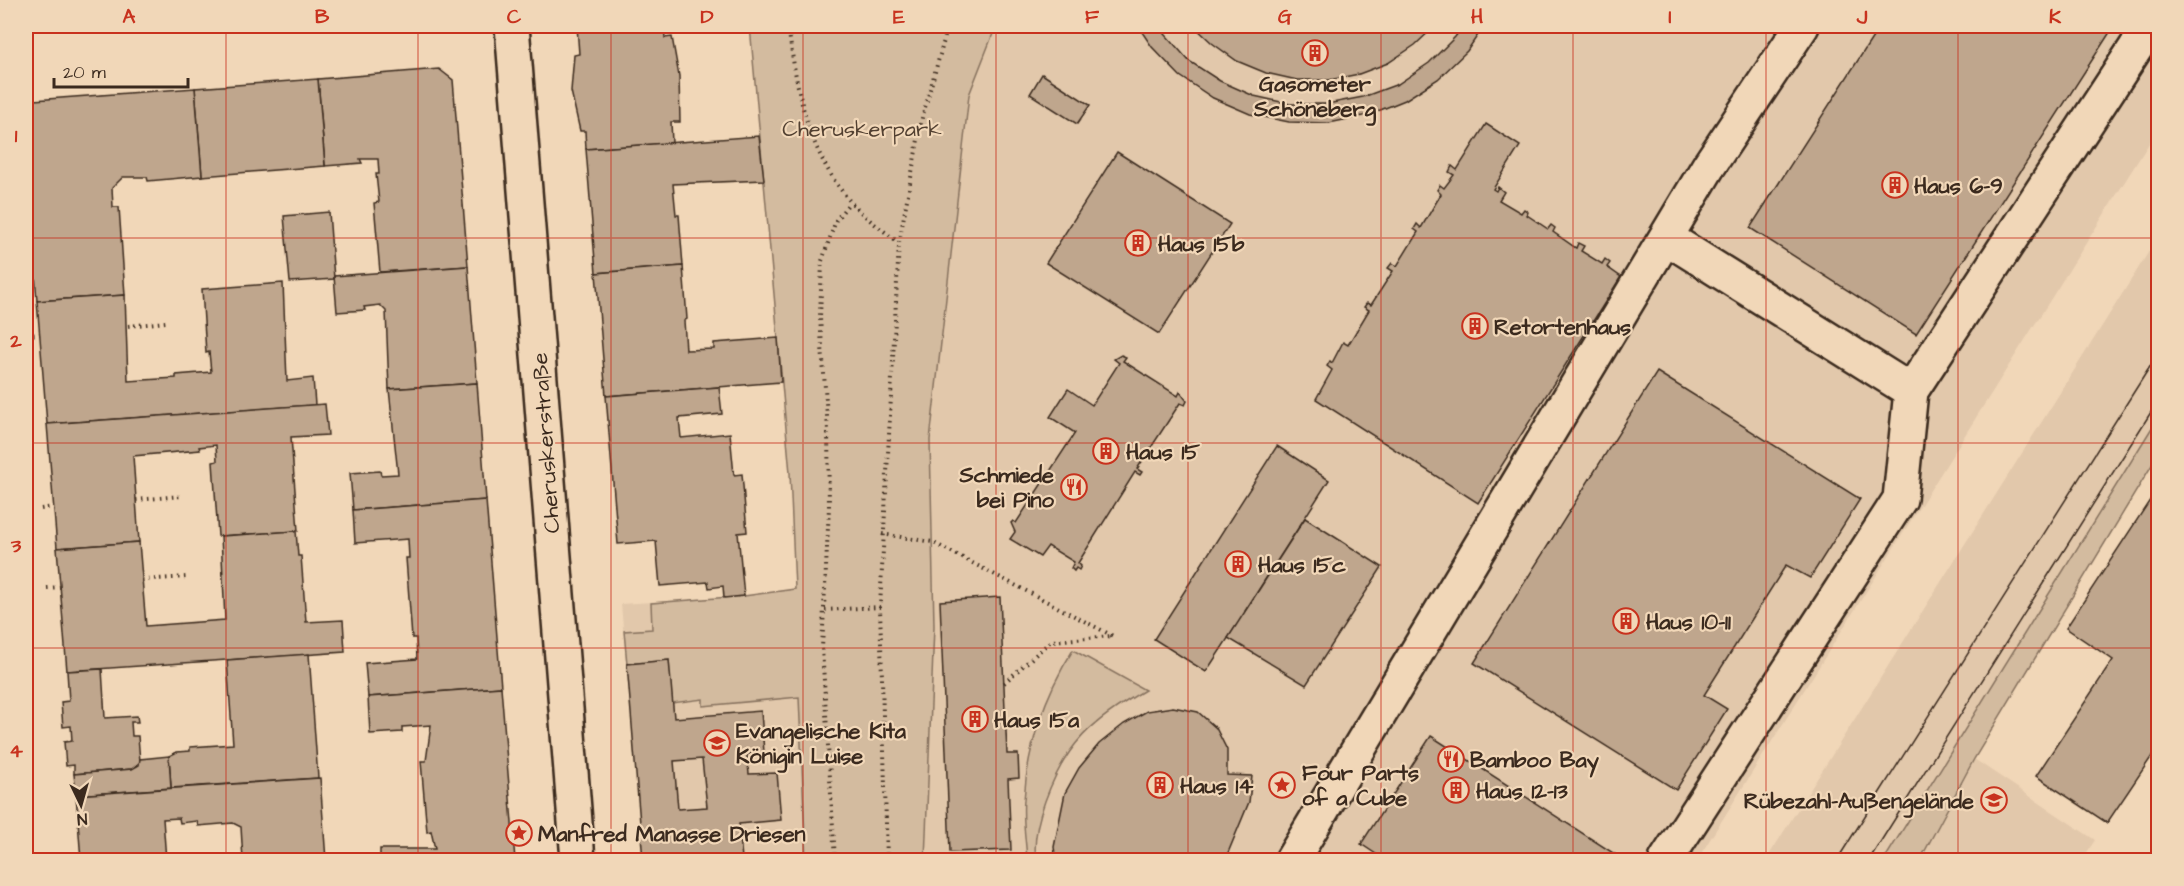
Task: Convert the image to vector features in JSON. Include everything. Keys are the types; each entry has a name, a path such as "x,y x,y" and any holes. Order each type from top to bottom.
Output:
{"street":[{"name":"Cheruskerstraße","path":"512,26 578,861"},
{"path":"1292,861 1708,167 1802,26"},
{"path":"1666,861 1900,499 1911,391 2150,26"},
{"path":"1667,238 1911,391"}],"path":[{"path":"788,26 795,81 809,134 850,202 899,243"},
{"path":"887,861 880,607 882,534 899,243 922,118 948,26"},
{"path":"835,861 822,648 825,610 828,430 820,318 822,261 836,220 850,202"},
{"path":"128,326 166,322"},
{"path":"27,335 40,334"},
{"path":"136,500 181,496"},
{"path":"41,508 53,507"},
{"path":"882,534 932,542 1113,636 1051,641 1004,683"},
{"path":"142,580 187,577"},
{"path":"47,588 60,587"},
{"path":"825,610 880,607"}],"shaded area":[{"path":"996,26 2158,26 2158,129 1697,860 925,860 934,626 930,440 969,95"},
{"path":"2158,237 2158,418 1884,860 1766,860"},
{"name":"Evangelische Kita Königin Luise","path":"795,589 806,860 643,860 621,604 744,596"},
{"name":"Rübezahl-Außengelände","path":"1974,759 2095,840 2082,860 1920,860"}],"green space":[{"name":"Cheruskerpark","path":"750,26 996,26 969,95 930,440 934,626 925,860 806,860 799,697 703,706 703,699 672,703 669,660 627,664 624,631 652,629 651,603 744,596 795,589 790,473"},
{"path":"2158,418 2158,455 1974,759 1920,860 1884,860"},
{"path":"1073,650 1145,690 1096,723 1072,749 1053,781 1042,808 1036,838 1036,860 1027,860 1024,807 1033,741 1046,703"}],"building":[{"path":"577,26 664,26 665,38 672,37 679,76 680,122 671,122 672,143 586,149 585,131 580,131 571,91 574,55 579,54"},
{"name":"Gasometer Schöneberg","path":"1138,26 1158,26 1189,61 1220,81 1254,96 1290,104 1327,104 1363,97 1398,84 1429,63 1463,26 1484,26 1467,51 1438,79 1405,100 1368,115 1329,123 1289,122 1250,114 1213,98 1180,76 1152,47"},
{"name":"Gasometer Schöneberg","path":"1194,26 1435,26 1415,45 1388,63 1359,74 1329,80 1297,80 1266,73 1237,61 1212,43"},
{"name":"Haus 6–9","path":"1880,26 2114,26 1916,334 1750,228"},
{"path":"439,69 453,80 468,266 380,272 374,203 379,202 376,174 379,174 378,159 360,159 362,163 325,166 318,79"},
{"path":"1042,74 1090,105 1077,124 1030,94"},
{"path":"318,79 325,166 202,176 195,88"},
{"path":"195,88 202,176 148,181 147,177 123,177 112,188 113,207 119,207 125,295 37,301 26,152 26,115 34,100"},
{"name":"Retortenhaus","path":"1486,124 1520,146 1493,189 1496,191 1498,187 1504,192 1499,200 1521,213 1524,209 1528,212 1527,215 1548,229 1551,225 1555,228 1553,232 1576,248 1578,243 1584,246 1581,251 1602,264 1605,259 1610,263 1607,267 1621,277 1478,503 1316,399 1332,370 1327,366 1330,361 1332,363 1343,342 1348,345 1369,310 1364,307 1367,303 1371,305 1393,271 1388,268 1392,263 1397,266 1418,232 1414,229 1417,224 1421,228 1441,194 1437,190 1440,185 1444,188 1454,175 1449,172 1452,166 1457,170"},
{"path":"759,136 764,180 673,184 676,215 679,215 683,266 596,273 586,149"},
{"name":"Haus 15b","path":"1117,152 1230,224 1159,334 1046,263"},
{"path":"329,212 334,279 290,282 284,216"},
{"path":"468,266 477,383 389,389 386,311 380,305 364,307 365,310 337,312 334,276"},
{"path":"683,266 687,319 684,321 686,350 714,349 714,343 778,338 781,382 606,396 596,273"},
{"path":"283,283 287,381 313,378 315,405 47,424 37,301 125,295 128,381 176,378 176,375 211,372 209,352 206,353 202,289"},
{"name":"Haus 15","path":"1121,355 1126,357 1123,361 1178,396 1180,392 1187,401 1185,405 1180,403 1137,469 1142,472 1140,475 1135,472 1078,563 1081,566 1079,570 1076,568 1074,571 1071,568 1074,562 1048,546 1040,557 1010,539 1015,532 1011,523 1013,521 1016,523 1075,433 1050,417 1068,389 1092,405 1119,363 1114,359"},
{"name":"Haus 10–11","path":"1657,372 1860,499 1810,578 1786,565 1704,695 1727,709 1676,790 1474,663"},
{"path":"477,383 486,500 353,510 350,473 380,471 381,475 398,474 389,389"},
{"path":"719,387 722,414 679,418 681,438 730,433 734,475 742,474 747,532 738,533 744,596 724,598 723,586 709,588 708,582 660,586 656,541 618,544 606,396"},
{"path":"325,404 328,435 291,437 298,531 218,536 213,462 217,461 216,445 199,447 200,450 133,456 139,542 57,548 47,424"},
{"name":"Haus 15c","path":"1277,446 1329,480 1245,611 1254,617 1244,632 1236,626 1206,672 1154,639"},
{"path":"2158,488 2158,747 2107,823 2036,776 2113,660 2066,628"},
{"path":"486,500 501,687 368,697 365,663 417,659 416,638 412,638 406,558 409,558 408,539 355,543 353,510"},
{"path":"1305,518 1382,567 1306,685 1228,638"},
{"path":"296,531 298,556 301,556 306,622 343,620 345,652 67,671 57,548 139,542 146,626 225,620 221,536"},
{"name":"Haus 15a","path":"1000,597 1007,754 1018,754 1019,778 1008,779 1011,850 950,852 940,601"},
{"path":"309,654 318,778 171,788 169,756 177,752 190,751 190,747 233,744 227,660"},
{"path":"669,660 674,718 761,711 764,753 747,754 749,774 777,773 781,820 739,824 742,859 643,860 627,664","holes":["702,759 707,807 678,809 674,761"]},
{"path":"102,669 105,718 137,716 138,722 131,722 132,736 138,736 140,762 132,769 74,774 74,765 66,766 64,742 72,741 71,726 63,727 61,702 69,701 67,671"},
{"path":"501,687 515,860 380,860 380,849 435,849 431,831 427,832 421,761 426,761 431,725 402,727 402,732 370,734 368,697"},
{"name":"Haus 14","path":"1173,707 1198,712 1216,728 1227,750 1227,775 1252,776 1249,802 1225,860 1056,860 1054,847 1065,793 1079,768 1099,744 1124,724 1147,711"},
{"name":"Haus 12–13","path":"1431,736 1621,858 1620,860 1380,860 1382,858 1361,844"},
{"path":"169,756 171,788 76,795 74,774 132,769 139,765 140,759"},
{"path":"320,778 326,860 243,860 241,827 233,823 198,826 197,821 180,823 179,818 163,819 166,860 81,860 76,795"}],"tram line":[{"path":"1837,860 2158,354"},
{"path":"1869,860 2158,401"}],"place":[{"name":"Gasometer Schöneberg","path":"1315,53"},
{"name":"Haus 6–9","path":"1895,185"},
{"name":"Haus 15b","path":"1138,243"},
{"name":"Retortenhaus","path":"1475,326"},
{"name":"Haus 15","path":"1106,451"},
{"name":"Schmiede bei Pino","path":"1074,487"},
{"name":"Haus 15c","path":"1238,564"},
{"name":"Haus 10–11","path":"1626,621"},
{"name":"Haus 15a","path":"975,719"},
{"name":"Evangelische Kita Königin Luise","path":"717,743"},
{"name":"Bamboo Bay","path":"1451,759"},
{"name":"Haus 14","path":"1160,785"},
{"name":"Four Parts of a Cube","path":"1282,785"},
{"name":"Haus 12–13","path":"1456,790"},
{"name":"Rübezahl-Außengelände","path":"1994,800"},
{"name":"Manfred Manasse Driesen","path":"519,833"}]}
